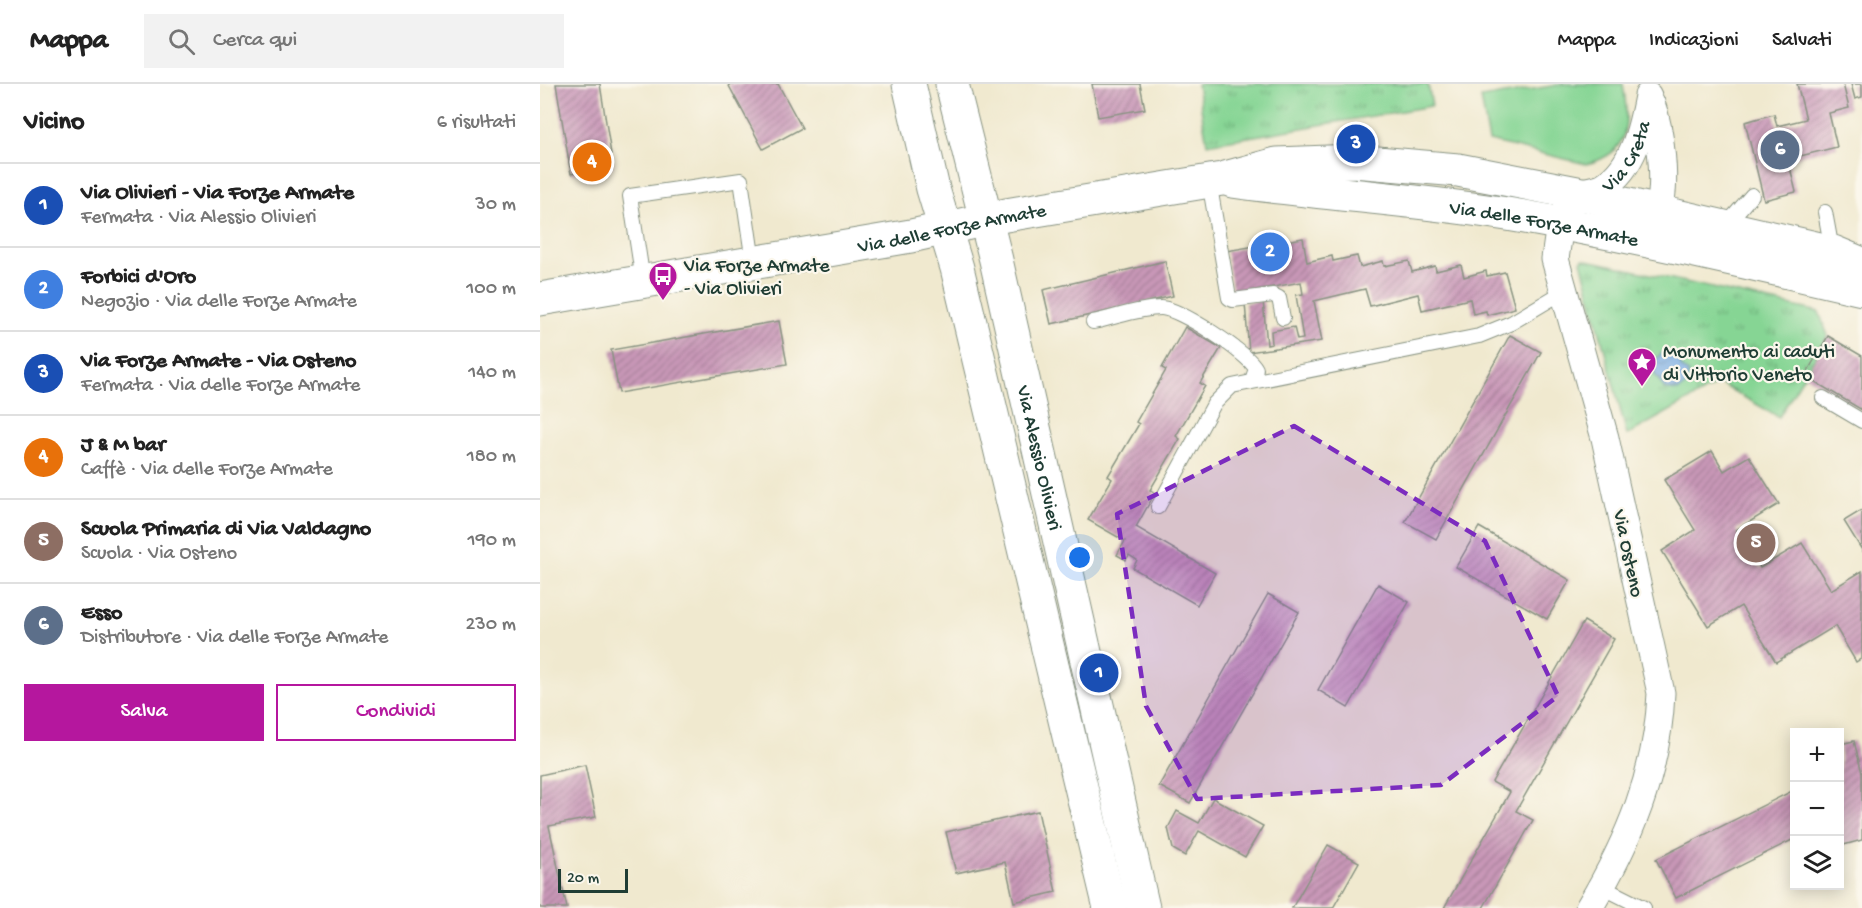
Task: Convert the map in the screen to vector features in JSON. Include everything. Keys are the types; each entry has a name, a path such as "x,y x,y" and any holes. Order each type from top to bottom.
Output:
{"street":[{"name":"Via Alessio Olivieri","path":"909,84 933,189 946,228 1110,908"},
{"name":"Via Alessio Olivieri","path":"952,84 986,219 1143,908"},
{"name":"Via Creta","path":"1576,194 1602,187 1618,174 1641,129 1648,90"},
{"name":"Via Creta","path":"1648,90 1656,118 1663,188 1658,213"},
{"name":"Via delle Forze Armate","path":"540,299 1215,180 1277,164 1354,161 1458,170 1658,213 1727,243"},
{"name":"Via delle Forze Armate","path":"1215,180 1406,199 1638,239 1727,243 1837,265 1862,289"},
{"name":"Via Osteno","path":"1576,194 1560,224 1555,259 1605,438 1661,693 1660,724 1641,805 1621,854 1595,898"},
{"path":"1638,239 1658,213"}],"lane":[{"path":"643,280 630,196 741,180 753,262"},
{"path":"1215,180 1229,298 1233,300 1273,295 1279,298 1283,318"},
{"path":"1727,243 1752,195"},
{"path":"1825,212 1827,235 1837,265"},
{"path":"1158,507 1214,404 1232,386 1252,380 1479,336 1511,323 1563,292"},
{"path":"1092,322 1155,308 1167,309 1248,357 1256,369 1252,380"},
{"path":"1823,398 1862,421"},
{"path":"1595,898 1644,908"}],"highlighted area":[{"path":"1294,426 1485,541 1558,696 1441,785 1197,799 1146,706 1117,514"}],"green space":[{"path":"1197,84 1428,84 1432,106 1207,144"},
{"path":"1563,84 1623,84 1626,123 1624,134 1612,153 1586,164 1489,141 1481,98"},
{"path":"1583,259 1819,312 1828,336 1779,417 1719,383 1627,435 1581,261"}],"water":[{"path":"1663,352 1678,356 1682,368 1688,373 1688,383 1678,391 1665,389 1654,373 1654,361"}],"building":[{"path":"556,84 600,84 613,167 571,174"},
{"path":"728,84 778,84 802,128 763,149"},
{"path":"1092,84 1140,84 1145,109 1098,117"},
{"path":"1797,84 1843,84 1849,108 1829,113 1837,147 1788,159 1796,192 1764,200 1745,122 1774,114 1777,126 1806,119"},
{"path":"1851,84 1862,84 1862,97 1855,99"},
{"path":"1303,238 1307,262 1332,256 1333,261 1357,256 1360,267 1383,261 1384,266 1409,261 1412,272 1435,266 1436,271 1461,265 1464,277 1486,271 1487,276 1505,272 1515,308 1487,315 1486,311 1473,314 1470,299 1422,310 1418,294 1370,306 1365,289 1314,301 1322,341 1249,352 1245,303 1263,300 1267,345 1272,344 1271,331 1294,327 1297,340 1303,339 1296,295 1303,294 1301,282 1233,294 1226,251"},
{"path":"1165,261 1173,296 1051,324 1043,290"},
{"path":"779,321 787,364 619,393 611,350"},
{"path":"1185,327 1221,348 1200,383 1205,386 1176,436 1180,439 1150,490 1155,493 1136,527 1215,573 1197,605 1133,568 1137,560 1129,555 1126,560 1117,555 1125,541 1088,520 1112,479 1108,476 1139,424 1136,422 1166,370 1162,368"},
{"path":"1510,335 1541,352 1436,539 1405,522"},
{"path":"1828,336 1862,356 1862,410 1805,376"},
{"path":"1712,451 1724,471 1749,456 1779,504 1736,530 1760,568 1802,543 1831,590 1862,571 1862,658 1856,662 1835,626 1776,662 1741,606 1708,626 1662,551 1695,530 1664,480"},
{"path":"1862,510 1862,550 1844,521"},
{"path":"1479,527 1570,580 1547,619 1456,567"},
{"path":"1378,584 1409,602 1348,708 1318,690"},
{"path":"1268,594 1299,612 1190,803 1159,786"},
{"path":"1584,621 1614,639 1516,811 1533,820 1483,908 1444,908 1510,792 1492,782"},
{"path":"1854,741 1862,773 1862,840 1844,845 1844,782 1844,743"},
{"path":"585,765 596,817 549,826 567,908 540,908 540,775"},
{"path":"1790,792 1790,841 1676,898 1656,859"},
{"path":"1213,798 1263,826 1245,857 1199,831 1185,856 1173,849 1168,828 1177,811 1199,823"},
{"path":"1038,811 1056,892 1014,902 1005,862 956,873 946,832"},
{"path":"1328,845 1359,862 1333,908 1292,908"}],"place":[{"name":"Via Forze Armate - Via Osteno","path":"1356,144"},
{"name":"Esso","path":"1780,150"},
{"name":"J & M bar","path":"592,162"},
{"name":"Forbici d'Oro","path":"1270,252"},
{"name":"Via Forze Armate - Via Olivieri","path":"663,302"},
{"name":"Monumento ai caduti di Vittorio Veneto","path":"1642,388"},
{"name":"Scuola Primaria di Via Valdagno","path":"1756,543"},
{"name":"Via Olivieri - Via Forze Armate","path":"1099,673"}]}
